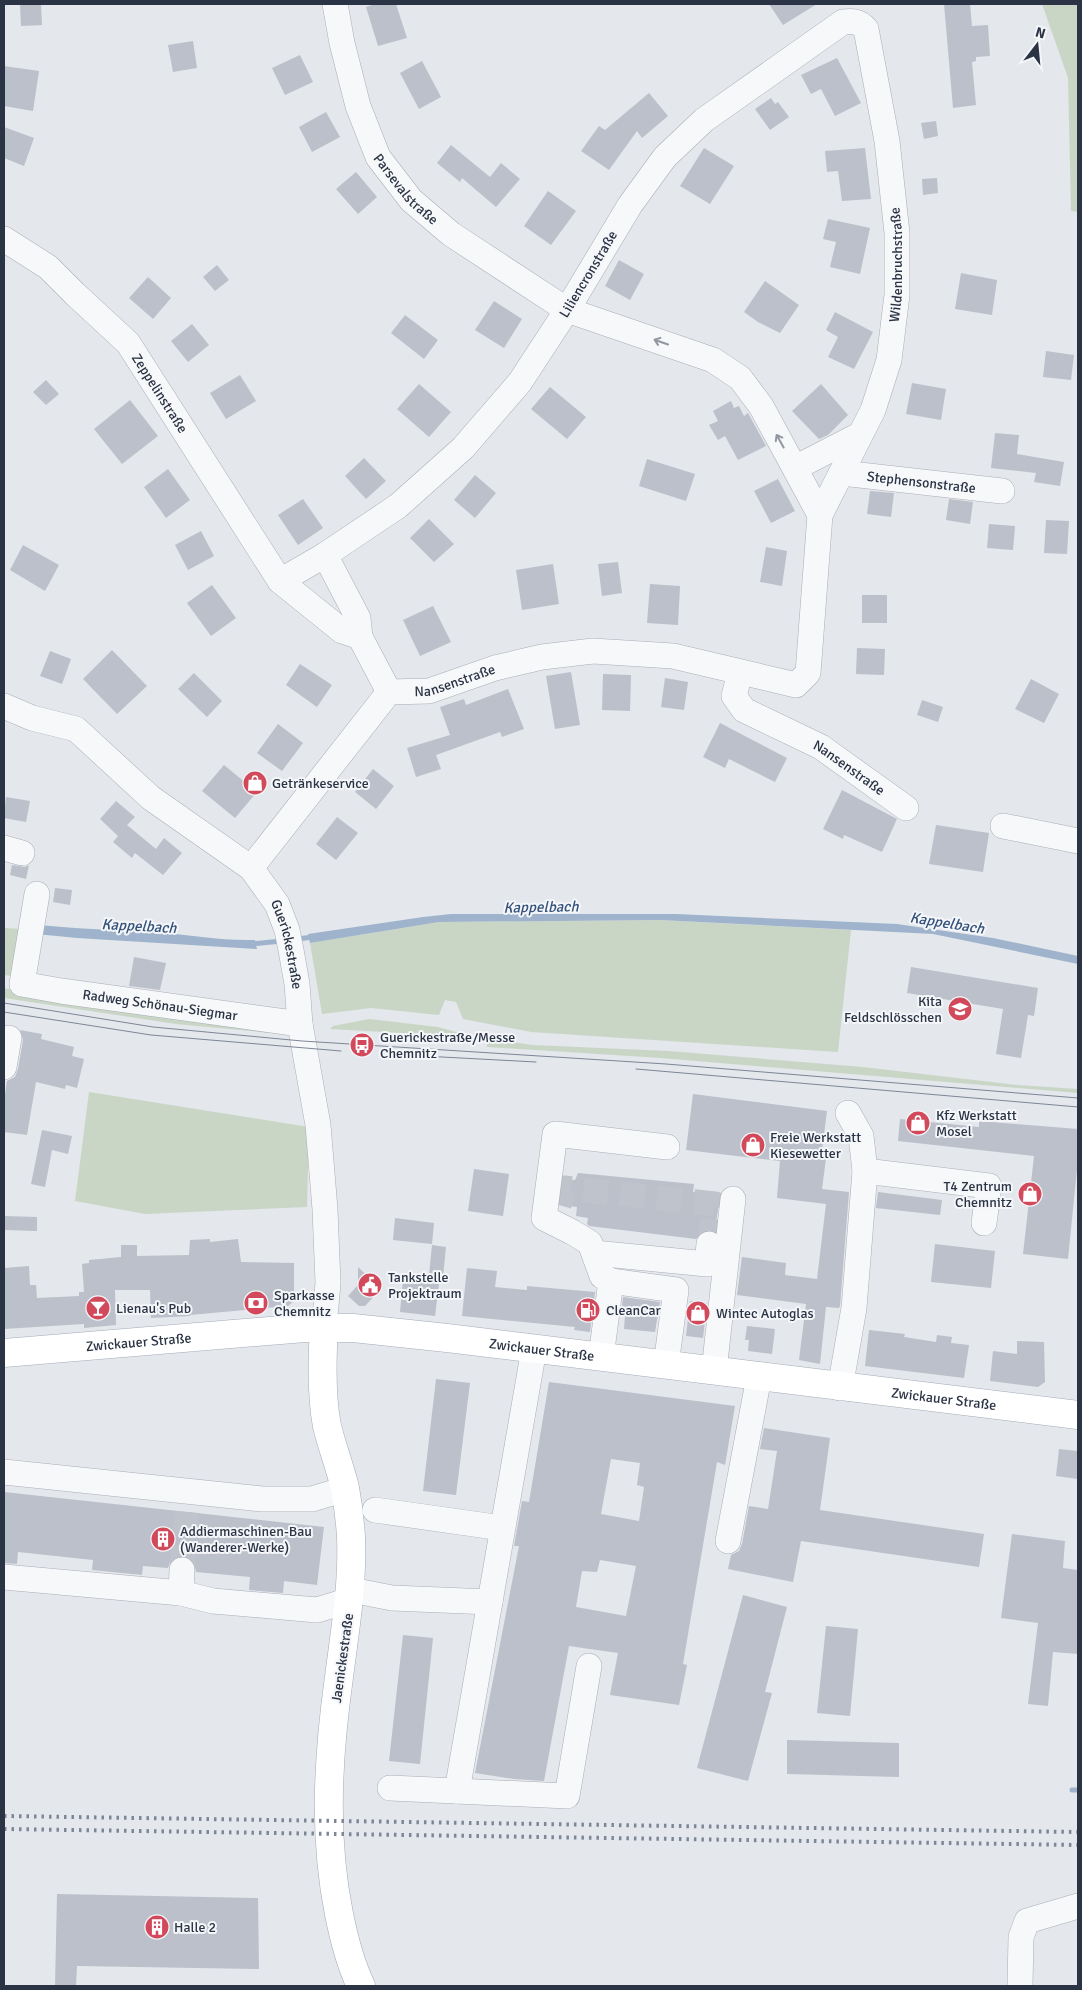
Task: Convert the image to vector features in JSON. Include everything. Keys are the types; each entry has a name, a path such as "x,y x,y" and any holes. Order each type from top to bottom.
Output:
{"main road":[{"name":"Zwickauer Straße","path":"4,1353 324,1328 353,1328 534,1348 840,1388 1078,1415"},
{"name":"Jaenickestraße","path":"324,1328 325,1410 332,1444 345,1489 351,1536 350,1595 329,1768 329,1844 336,1900 343,1934 350,1960 361,1986"}],"street":[{"name":"Parsevalstraße","path":"335,4 342,43 358,106 378,157 411,200 451,234 567,310"},
{"name":"Liliencronstraße","path":"325,555 398,506 463,448 520,382 567,310 636,197 665,157 704,120 843,22 860,23 866,29"},
{"name":"Wildenbruchstraße","path":"808,674 820,515 873,410 889,360 897,295 897,233 887,141 866,29"},
{"name":"Zeppelinstraße","path":"4,240 48,267 128,343 280,581 342,631 360,638"},
{"path":"567,310 712,360 740,378 761,406 820,515"},
{"path":"795,468 859,435"},
{"name":"Stephensonstraße","path":"842,473 1002,491"},
{"path":"251,868 389,692 360,638 358,618 325,555 280,581"},
{"name":"Nansenstraße","path":"389,692 429,691 495,668 542,658 593,651 673,656 796,685 808,674"},
{"name":"Nansenstraße","path":"740,673 734,696 744,710 821,747 906,808"},
{"name":"Guerickestraße","path":"4,706 32,718 76,729 151,798 251,868 277,904 289,940 297,984 300,1024 316,1112 323,1175 328,1283 324,1328"},
{"path":"1004,826 1078,842"},
{"name":"Radweg Schönau-Siegmar","path":"35,903 22,984 60,991 300,1024"},
{"path":"4,1067 9,1038"},
{"path":"840,1388 854,1308 865,1171 862,1136 848,1114"},
{"path":"666,1365 676,1290 611,1281 602,1276 590,1243 556,1214 544,1218 555,1134 667,1147"},
{"path":"865,1171 989,1186 984,1223"},
{"path":"714,1372 733,1199"},
{"path":"594,1253 708,1254"},
{"path":"601,1357 611,1281"},
{"path":"456,1790 534,1348"},
{"path":"728,1541 759,1377"},
{"path":"4,1472 188,1502 312,1499 345,1489"},
{"path":"375,1510 502,1528"},
{"path":"4,1577 181,1581 213,1601 317,1610 350,1595 490,1602"},
{"path":"390,1788 567,1796 589,1666"},
{"path":"1020,1986 1021,1937 1027,1921 1078,1906"}],"green space":[{"path":"1042,4 1078,4 1078,212 1071,211 1068,78"},
{"path":"660,920 851,930 838,1052 531,1032 463,1019 456,1002 445,1000 439,1015 371,1008 322,1014 310,943 439,922"},
{"path":"4,928 24,929 12,976 4,975"},
{"path":"4,988 281,1034 176,1024 4,998"},
{"path":"369,1019 438,1027 460,1033 457,1036 330,1029 333,1026"},
{"path":"487,1038 532,1045 669,1051 863,1067 1017,1085 1078,1089 1078,1093 661,1058 487,1047"},
{"path":"89,1092 309,1127 307,1207 145,1214 75,1201"}],"water":[{"path":"451,914 676,914 897,924 993,938 1078,956 1078,964 933,934 660,920 439,922 310,943 308,934"},
{"path":"39,925 157,932 230,940 255,940 257,949 36,934"}],"building":[{"path":"20,4 41,4 42,25 21,26"},
{"path":"375,4 396,4 407,38 378,46 366,7"},
{"path":"769,4 817,4 783,25"},
{"path":"944,4 970,4 972,26 988,25 990,56 976,57 976,61 972,62 976,105 953,108"},
{"path":"193,41 197,68 173,72 168,45"},
{"path":"300,55 313,82 285,95 272,68"},
{"path":"837,58 861,103 835,116 821,89 811,94 801,75"},
{"path":"422,61 441,97 419,109 400,73"},
{"path":"4,66 39,71 33,111 4,106"},
{"path":"649,93 668,116 642,138 637,131 609,170 581,151 599,126 605,130"},
{"path":"771,98 775,104 778,102 789,117 770,130 755,109"},
{"path":"326,112 340,137 312,152 299,127"},
{"path":"936,121 938,136 924,139 921,123"},
{"path":"4,127 34,138 24,166 4,158"},
{"path":"451,145 490,177 501,163 520,179 496,207 462,178 460,182 437,163"},
{"path":"704,148 734,166 710,204 680,186"},
{"path":"865,148 871,199 842,201 838,171 827,172 825,151"},
{"path":"356,172 377,197 358,214 336,189"},
{"path":"937,178 938,193 923,195 922,179"},
{"path":"548,191 576,211 551,245 524,226"},
{"path":"828,219 870,228 860,274 830,267 836,242 823,239"},
{"path":"619,260 644,274 630,300 605,286"},
{"path":"217,265 229,280 215,291 203,277"},
{"path":"961,273 997,280 992,315 955,309"},
{"path":"148,277 171,298 153,319 129,298"},
{"path":"765,281 799,305 780,333 758,322 744,312"},
{"path":"494,301 522,319 504,348 475,330"},
{"path":"835,312 873,332 854,369 828,357 838,337 826,330"},
{"path":"405,315 438,340 424,359 391,333"},
{"path":"192,324 209,345 188,362 171,341"},
{"path":"1046,351 1074,355 1071,380 1043,377"},
{"path":"240,375 256,401 226,419 210,393"},
{"path":"46,380 59,394 46,405 33,392"},
{"path":"912,383 946,389 941,420 906,414"},
{"path":"419,384 451,412 429,437 397,409"},
{"path":"821,384 848,415 828,435 819,439 792,411"},
{"path":"550,387 586,417 567,439 531,409"},
{"path":"130,400 158,436 122,464 94,429"},
{"path":"731,401 734,408 739,406 744,416 748,413 766,446 738,460 725,436 718,440 709,425 718,421 713,411"},
{"path":"995,433 1019,435 1017,454 1064,462 1060,486 1034,482 1036,473 991,468"},
{"path":"364,458 386,481 366,499 345,476"},
{"path":"647,459 695,474 686,501 639,486"},
{"path":"168,469 190,500 166,518 144,487"},
{"path":"475,475 496,493 475,518 454,500"},
{"path":"778,479 795,511 771,523 754,491"},
{"path":"870,491 894,493 891,517 867,514"},
{"path":"303,499 323,528 298,545 278,515"},
{"path":"949,499 973,502 970,524 946,520"},
{"path":"429,519 454,544 434,562 410,538"},
{"path":"1046,520 1069,521 1067,554 1044,553"},
{"path":"989,524 1015,526 1013,550 987,548"},
{"path":"201,531 214,556 188,570 175,545"},
{"path":"23,545 59,565 45,591 10,570"},
{"path":"766,547 787,551 782,586 760,582"},
{"path":"618,562 622,593 602,596 598,564"},
{"path":"553,564 559,604 522,610 516,570"},
{"path":"650,584 680,586 678,625 647,623"},
{"path":"212,585 236,618 211,636 187,603"},
{"path":"862,595 887,595 887,623 862,623"},
{"path":"433,606 451,642 420,656 403,620"},
{"path":"857,648 885,649 884,675 856,674"},
{"path":"112,650 147,686 117,714 83,679"},
{"path":"50,651 71,659 62,684 40,676"},
{"path":"300,664 332,685 317,707 286,685"},
{"path":"571,672 580,725 555,729 546,676"},
{"path":"194,673 222,701 207,717 178,689"},
{"path":"603,674 631,675 630,711 602,710"},
{"path":"665,678 688,682 684,710 661,707"},
{"path":"1031,679 1059,694 1044,723 1015,709"},
{"path":"508,689 524,729 502,737 500,732 436,755 441,769 416,777 407,748 450,735 440,707 464,699 466,705"},
{"path":"922,700 943,707 938,722 917,715"},
{"path":"720,723 787,758 775,782 729,759 725,768 703,757"},
{"path":"278,724 303,743 282,771 257,753"},
{"path":"224,765 257,792 235,818 202,791"},
{"path":"373,769 394,786 376,809 355,792"},
{"path":"842,790 897,819 882,852 844,835 843,839 823,829"},
{"path":"6,797 30,801 26,822 4,818"},
{"path":"116,801 135,817 127,825 156,849 164,838 182,853 163,875 135,853 132,858 113,842 118,836 100,819"},
{"path":"337,817 358,833 336,860 316,844"},
{"path":"936,825 989,833 983,872 929,864"},
{"path":"12,865 25,867 29,865 26,879 10,875"},
{"path":"55,888 72,890 70,905 53,902"},
{"path":"134,957 166,963 160,990 129,986"},
{"path":"911,967 1038,988 1034,1016 1028,1015 1021,1058 996,1054 1003,1009 907,993"},
{"path":"20,1030 42,1034 41,1039 74,1047 72,1056 84,1059 77,1088 66,1085 65,1089 36,1082 27,1135 4,1132 4,1101 7,1081 15,1077 18,1069 23,1040"},
{"path":"693,1094 827,1111 822,1150 827,1151 822,1189 849,1192 840,1306 839,1308 826,1307 820,1364 799,1360 806,1304 737,1295 742,1257 786,1263 785,1275 817,1279 826,1204 777,1198 780,1161 686,1150"},
{"path":"900,1119 979,1127 979,1121 1078,1129 1078,1159 1068,1259 1023,1254 1034,1156 898,1141"},
{"path":"42,1130 72,1136 68,1154 52,1150 45,1187 31,1184"},
{"path":"474,1169 509,1174 503,1216 468,1211"},
{"path":"578,1173 694,1184 693,1192 720,1195 715,1231 704,1231 696,1239 589,1226 587,1224 588,1218 576,1216 577,1207 560,1205 564,1179 575,1180"},
{"path":"878,1192 942,1200 940,1215 876,1208"},
{"path":"4,1216 37,1217 37,1231 4,1230"},
{"path":"395,1218 434,1223 432,1244 393,1240"},
{"path":"210,1239 210,1242 238,1239 241,1262 294,1263 294,1301 288,1306 151,1318 150,1290 115,1290 116,1325 84,1328 84,1324 4,1329 4,1268 29,1266 30,1285 36,1285 37,1298 79,1296 79,1292 84,1292 82,1264 89,1263 89,1260 121,1257 121,1245 137,1245 137,1256 189,1255 190,1240"},
{"path":"935,1244 995,1251 991,1288 931,1282"},
{"path":"432,1245 446,1247 443,1277 429,1275"},
{"path":"358,1267 381,1289 365,1306 359,1306 348,1296 358,1285"},
{"path":"467,1268 497,1271 495,1287 527,1290 527,1286 595,1292 590,1332 574,1330 575,1327 462,1316"},
{"path":"403,1280 439,1284 435,1316 400,1312"},
{"path":"623,1297 660,1302 655,1332 624,1329 625,1316 621,1316"},
{"name":"Wintec Autoglas","path":"690,1301 707,1303 703,1338 686,1336"},
{"path":"747,1326 775,1329 772,1354 748,1351 749,1340 745,1340"},
{"path":"869,1330 905,1334 904,1337 936,1342 937,1335 952,1337 951,1343 969,1345 964,1378 865,1366"},
{"path":"1017,1341 1044,1342 1045,1382 1038,1387 990,1381 993,1351 1017,1354"},
{"path":"436,1379 470,1383 456,1495 423,1491"},
{"path":"549,1382 735,1406 725,1465 717,1462 683,1664 687,1665 679,1705 610,1695 618,1653 569,1646 544,1781 475,1773 519,1546 514,1546 522,1501 529,1502","holes":["611,1459 640,1463 637,1485 644,1487 639,1521 601,1514","600,1560 636,1566 626,1616 576,1607 582,1571 597,1572"]},
{"path":"764,1428 830,1438 820,1510 984,1534 979,1567 801,1541 793,1582 728,1569 731,1555 739,1551 742,1544 749,1506 768,1509 777,1451 760,1449"},
{"path":"1059,1449 1078,1451 1078,1479 1056,1476"},
{"name":"Addiermaschinen-Bau (Wanderer-Werke)","path":"4,1492 324,1527 317,1585 284,1581 283,1593 249,1590 250,1577 196,1572 194,1563 190,1558 183,1556 175,1558 170,1562 168,1568 143,1566 142,1575 92,1570 93,1560 18,1552 17,1564 4,1563"},
{"path":"1012,1534 1065,1541 1063,1568 1078,1570 1078,1654 1053,1652 1048,1706 1028,1704 1038,1623 1001,1618"},
{"path":"743,1595 787,1607 765,1692 772,1693 748,1781 697,1768"},
{"path":"826,1626 858,1629 850,1716 817,1713"},
{"path":"403,1635 433,1638 420,1764 389,1761"},
{"path":"787,1740 899,1743 899,1777 787,1774"},
{"name":"Halle 2","path":"57,1894 258,1898 259,1969 77,1966 76,1986 55,1986"}],"waterway":[{"name":"Kappelbach","path":"296,939 314,937"},
{"name":"Kappelbach","path":"251,944 282,941"},
{"path":"1072,1790 1078,1790"}],"tunnel":[{"path":"559,1205 564,1188 715,1204 709,1244"},
{"path":"182,1570 187,1512"}],"tram line":[{"path":"4,1003 153,1027 302,1041 666,1064 1078,1098"},
{"path":"4,1012 151,1035 341,1051"},
{"path":"404,1055 536,1062"},
{"path":"636,1069 1078,1107"}],"railway":[{"path":"4,1816 1078,1832"},
{"path":"4,1829 1078,1845"}],"place":[{"name":"Getränkeservice","path":"255,783"},
{"name":"Kita Feldschlösschen","path":"960,1009"},
{"name":"Guerickestraße/Messe Chemnitz","path":"362,1045"},
{"name":"Kfz Werkstatt Mosel","path":"918,1123"},
{"name":"Freie Werkstatt Kiesewetter","path":"753,1145"},
{"name":"T4 Zentrum Chemnitz","path":"1030,1194"},
{"name":"Tankstelle Projektraum","path":"370,1285"},
{"name":"Sparkasse Chemnitz","path":"256,1303"},
{"name":"Lienau's Pub","path":"98,1308"},
{"name":"CleanCar","path":"588,1310"},
{"name":"Wintec Autoglas","path":"698,1313"},
{"name":"Addiermaschinen-Bau (Wanderer-Werke)","path":"163,1539"},
{"name":"Halle 2","path":"157,1927"}]}
